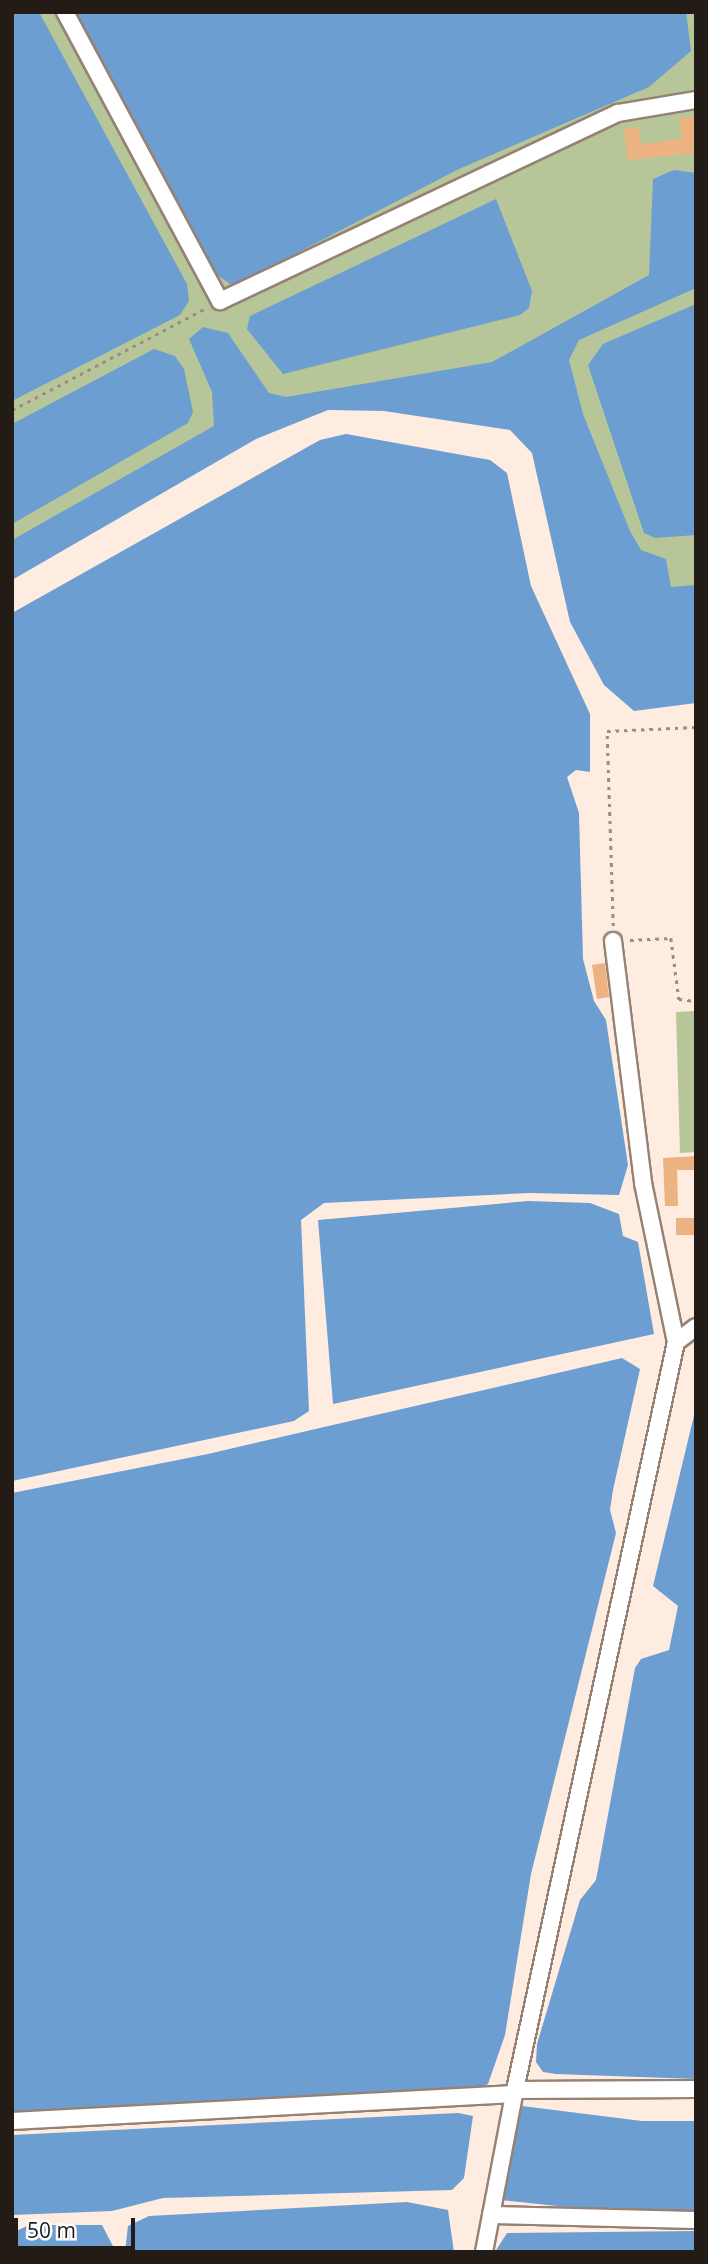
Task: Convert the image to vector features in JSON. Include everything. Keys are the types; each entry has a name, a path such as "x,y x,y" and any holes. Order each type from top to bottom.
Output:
{"street":[{"path":"65,12 220,301 618,113 696,100"},
{"path":"484,2252 514,2092 676,1342 643,1183 613,941"},
{"path":"676,1342 696,1327"},
{"path":"12,2121 514,2092 696,2089"},
{"path":"491,2216 696,2220"}],"path":[{"path":"12,410 220,301"},
{"path":"696,727 607,731 613,941 671,938 679,999 696,1001"}],"green space":[{"path":"12,12 696,12 696,690 537,403 301,404 12,558"},
{"path":"696,1011 696,1152 680,1153 676,1012"}],"water":[{"path":"12,12 39,12 187,284 189,301 180,315 12,401"},
{"path":"76,12 686,12 691,51 649,87 459,169 233,286 213,272"},
{"path":"674,170 696,173 696,288 579,340 569,360 583,414 630,531 641,550 666,559 671,587 696,585 696,703 634,711 604,685 570,622 532,453 510,430 384,411 328,410 256,439 12,580 12,540 214,426 212,392 189,339 203,327 228,333 269,393 286,397 492,362 649,275 653,179"},
{"path":"496,199 532,291 529,308 520,315 283,374 247,329 250,316"},
{"path":"696,304 696,535 655,538 644,533 588,365 603,344"},
{"path":"154,349 175,356 184,369 193,412 188,423 12,524 12,424"},
{"path":"346,434 490,460 507,473 531,586 590,714 590,772 576,770 567,777 579,813 583,959 594,1001 606,1020 628,1165 619,1195 529,1193 324,1203 301,1220 309,1411 294,1421 12,1481 12,613 320,440"},
{"path":"528,1201 590,1203 619,1214 623,1236 638,1242 654,1334 333,1404 318,1220"},
{"path":"622,1358 640,1369 610,1510 616,1533 531,1874 505,2035 488,2084 475,2090 12,2112 12,1493 208,1454"},
{"path":"696,1407 696,2079 543,2072 536,2062 537,2044 580,1900 596,1880 635,1668 641,1659 669,1650 678,1606 653,1586"},
{"path":"522,2106 642,2121 696,2121 696,2213 632,2214 501,2200"},
{"path":"458,2113 473,2116 464,2178 452,2190 163,2198 112,2211 12,2215 12,2135"},
{"path":"407,2202 448,2210 454,2252 125,2252 128,2226 149,2216"},
{"path":"29,2225 102,2225 116,2252 12,2252 12,2233"},
{"path":"696,2231 696,2252 495,2252 507,2233"}],"building":[{"path":"696,116 696,153 628,160 624,129 639,127 641,144 682,139 679,118"},
{"path":"605,963 609,997 597,999 592,965"},
{"path":"696,1156 696,1170 677,1170 678,1206 665,1206 663,1158"},
{"path":"676,1218 696,1218 696,1235 676,1235"}]}
